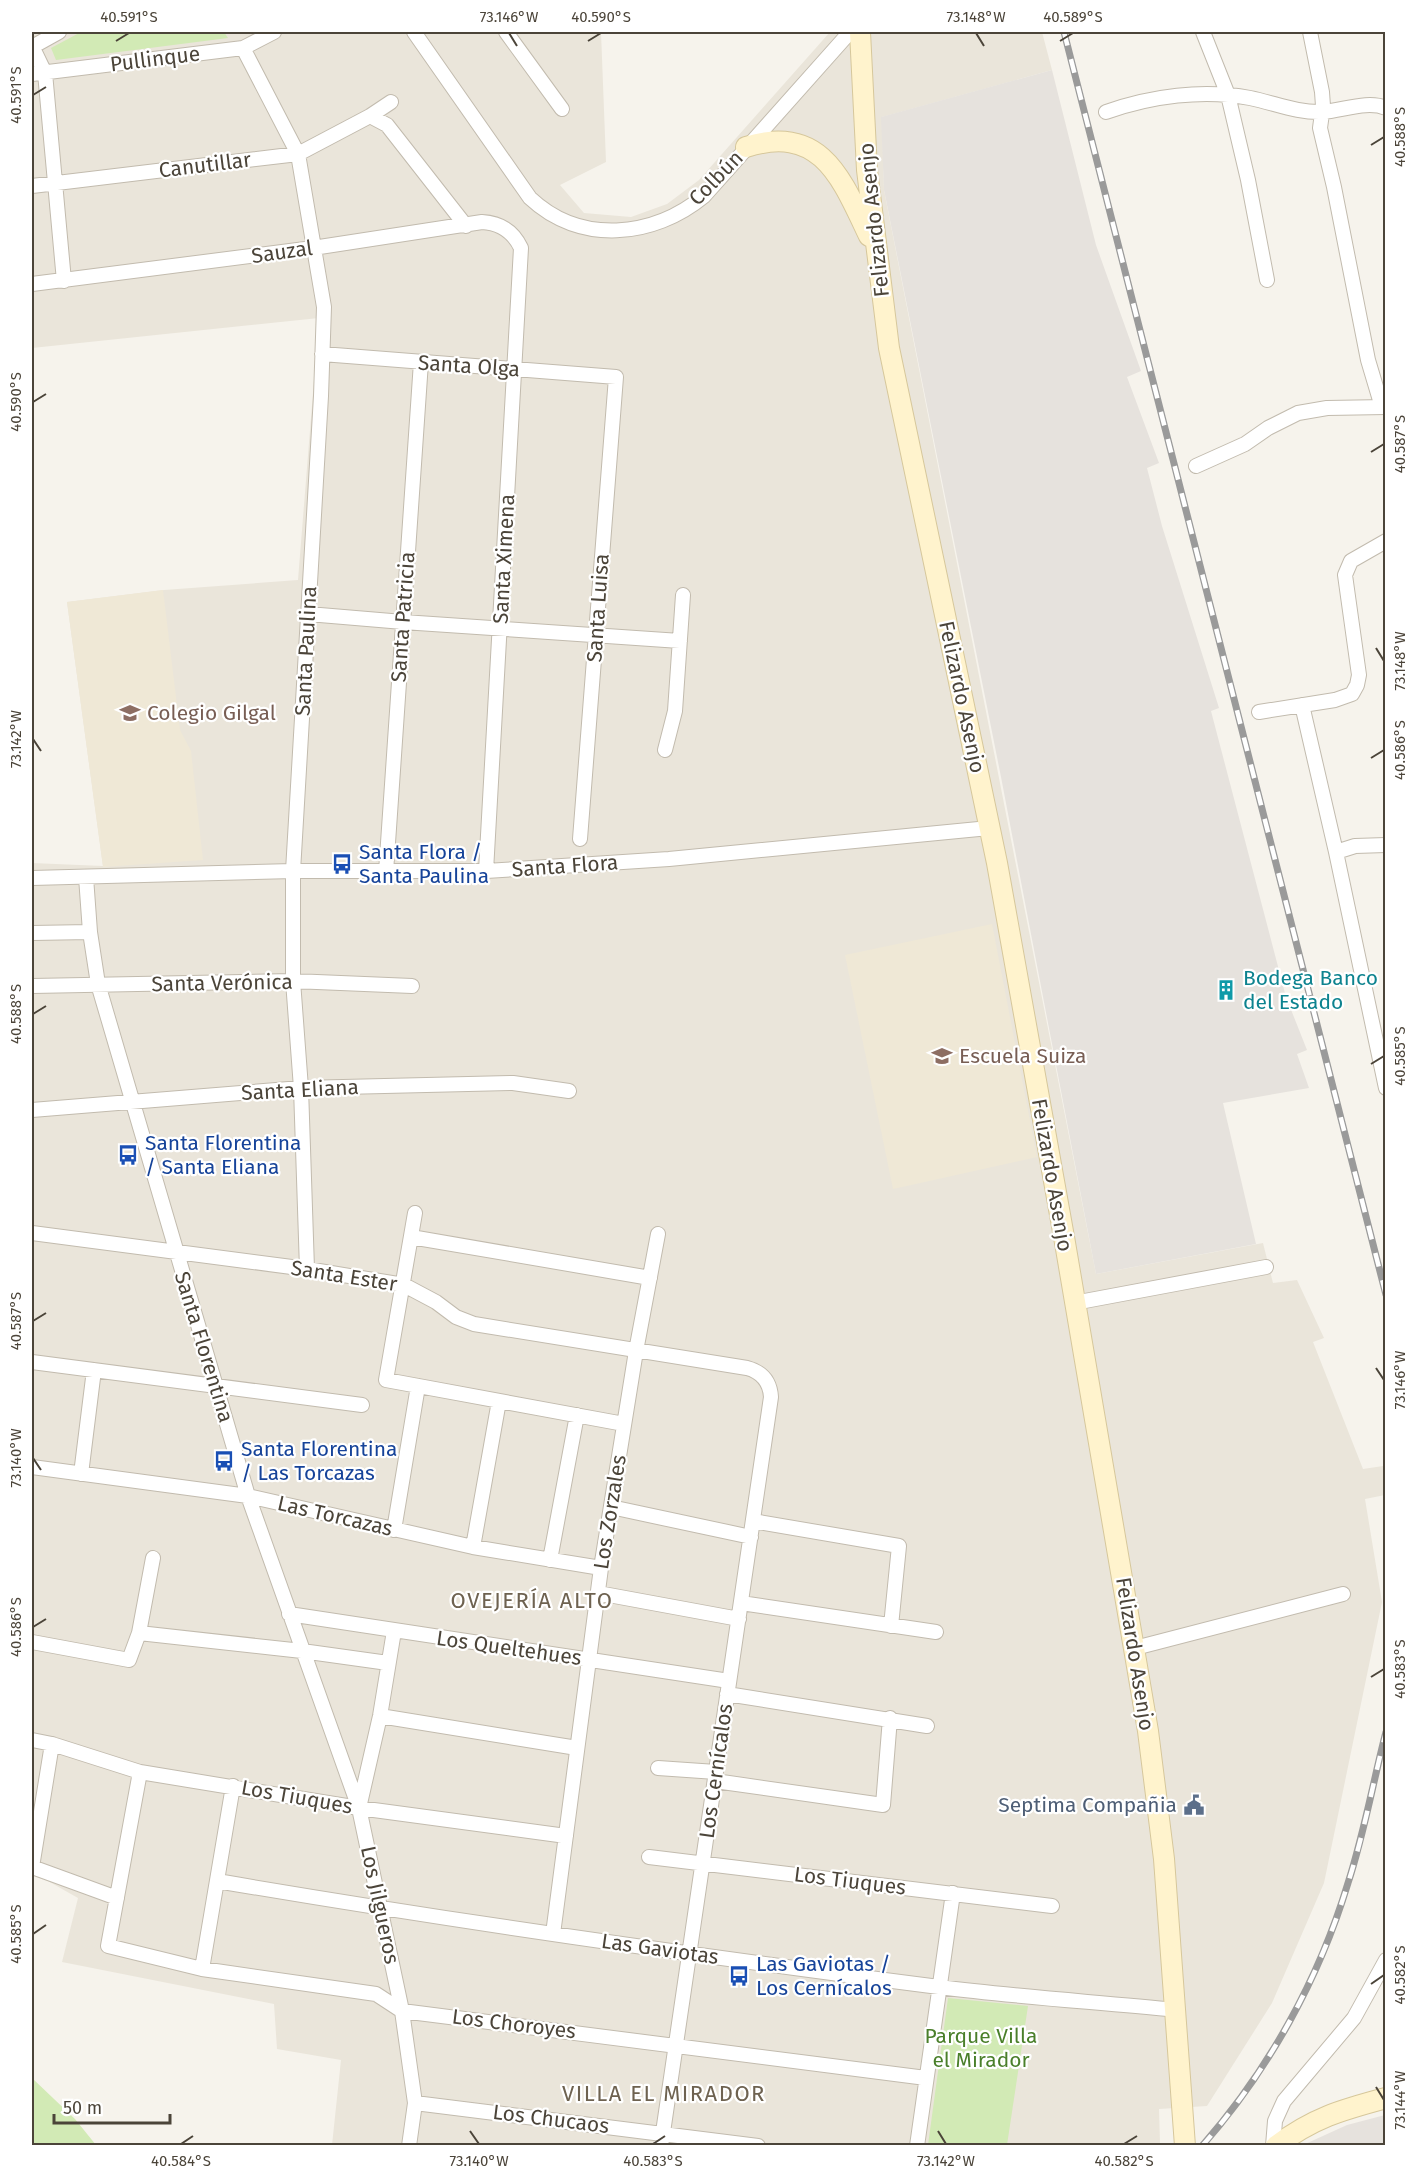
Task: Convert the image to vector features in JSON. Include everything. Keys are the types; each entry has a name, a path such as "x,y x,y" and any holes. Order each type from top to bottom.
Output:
{"street":[{"path":"59,32 32,46 56,184 64,281"},
{"name":"Pullinque","path":"38,74 243,48 274,32"},
{"name":"Colbún","path":"414,32 530,198 545,212 572,224 602,230 634,229 665,221 693,205 704,196 850,32"},
{"path":"506,32 561,109"},
{"name":"Felizardo Asenjo","path":"860,32 867,170 875,249 895,386 989,828 1135,1648 1158,1797 1185,2145"},
{"path":"1203,32 1228,95 1248,180 1267,280"},
{"path":"1196,466 1245,444 1268,428 1298,413 1327,408 1384,407 1368,360 1320,128 1322,92 1310,32"},
{"name":"Santa Paulina","path":"243,48 298,154 324,307 293,871 292,981 301,1088 308,1269"},
{"path":"1106,112 1126,105 1165,97 1202,94 1251,98 1289,108 1322,112 1376,105 1386,108"},
{"name":"Canutillar","path":"32,186 298,154 370,116 391,102"},
{"path":"370,116 387,125 466,226"},
{"path":"746,147 765,142 791,143 824,159 832,166 845,185 875,249"},
{"name":"Sauzal","path":"32,284 313,248 482,222 498,225 512,234 521,248"},
{"name":"Santa Ximena","path":"486,871 521,248"},
{"name":"Santa Olga","path":"322,354 616,377"},
{"name":"Santa Patricia","path":"386,872 421,362"},
{"name":"Santa Luisa","path":"580,839 616,377"},
{"path":"1259,712 1347,697 1355,689 1359,675 1345,575 1352,561 1386,541"},
{"path":"665,750 675,711 683,595"},
{"path":"308,614 680,641"},
{"path":"1302,705 1386,1088"},
{"name":"Santa Flora","path":"32,878 293,871 486,871 669,859 989,828"},
{"path":"1336,852 1355,846 1386,845"},
{"name":"Santa Florentina","path":"86,877 90,932 98,984 132,1102 248,1496 359,1808"},
{"path":"32,933 90,932"},
{"name":"Santa Verónica","path":"32,986 292,981 412,986"},
{"name":"Santa Eliana","path":"32,1110 301,1088 513,1083 569,1091"},
{"path":"415,1213 386,1380 624,1424"},
{"name":"Santa Ester","path":"32,1233 308,1269 404,1285 436,1302 456,1317 474,1324 754,1370 766,1380 771,1397"},
{"name":"Los Zorzales","path":"553,1934 601,1568 636,1351 658,1234"},
{"path":"411,1237 650,1278"},
{"path":"1074,1303 1266,1267"},
{"path":"32,1362 362,1406"},
{"path":"81,1474 94,1370"},
{"path":"394,1530 418,1386"},
{"name":"Los Cernícalos","path":"662,2139 771,1397"},
{"path":"473,1547 499,1401"},
{"path":"550,1560 577,1415"},
{"name":"Las Torcazas","path":"32,1467 248,1496 473,1547 601,1568"},
{"path":"611,1507 751,1537"},
{"path":"753,1521 899,1546 891,1626"},
{"path":"32,1642 129,1660 139,1633 153,1558"},
{"path":"598,1593 738,1618"},
{"path":"1135,1648 1343,1594"},
{"path":"741,1602 936,1632"},
{"name":"Los Queltehues","path":"289,1614 589,1659 927,1726"},
{"name":"Los Jilgueros","path":"394,1631 380,1716 359,1808 402,2010 415,2103 409,2145"},
{"path":"139,1633 388,1663"},
{"path":"380,1716 577,1748"},
{"path":"658,1768 884,1805 890,1718"},
{"name":"Los Tiuques","path":"32,1740 52,1744 140,1772 359,1808 566,1836"},
{"path":"52,1744 32,1867 117,1898 140,1772"},
{"path":"202,1969 233,1786"},
{"name":"Los Tiuques","path":"649,1857 1052,1906"},
{"name":"Las Gaviotas","path":"217,1881 380,1909 941,1987 1176,2010"},
{"path":"917,2145 953,1893"},
{"name":"Los Choroyes","path":"117,1898 108,1946 202,1969 376,1994 402,2010 926,2078"},
{"path":"1274,2145 1275,2121 1284,2101 1354,2018 1386,1960"},
{"path":"1274,2145 1321,2117 1386,2098"},
{"name":"Los Chucaos","path":"415,2103 662,2139 758,2145"}],"shaded area":[{"path":"32,32 601,32 606,162 560,185 584,213 631,217 667,204 699,180 830,32 1042,32 1052,70 882,117 884,190 1096,1274 1263,1243 1273,1283 1297,1280 1324,1338 1313,1342 1363,1469 1383,1466 1385,1478 1385,1495 1365,1499 1382,1602 1324,1883 1272,2003 1207,2106 1159,2109 1160,2143 1148,2145 332,2145 341,2060 277,2049 274,2004 62,1962 78,1898 32,1872 32,863 103,866 67,602 164,590 298,580 319,318 32,348"},
{"path":"1052,70 1096,245 1141,371 1127,377 1159,463 1147,468 1162,526 1219,708 1211,711 1286,997 1307,1050 1297,1054 1309,1088 1223,1103 1256,1244 1096,1274 1001,777 884,190 881,117"},
{"name":"Colegio Gilgal","path":"163,590 180,730 191,751 203,860 103,867 67,602"},
{"name":"Escuela Suiza","path":"992,924 1037,1157 893,1189 845,955"},
{"path":"1385,2115 1385,2145 1303,2145 1347,2125"}],"green space":[{"path":"81,32 224,32 228,38 56,60 51,48"},
{"name":"Parque Villa el Mirador","path":"948,1998 1028,2006 1007,2145 928,2145"},
{"path":"32,2078 75,2119 96,2145 32,2145"}],"railway":[{"path":"1064,32 1386,1295"},
{"path":"1202,2146 1226,2117 1270,2055 1307,1988 1336,1919 1354,1864 1386,1732"}],"place":[{"name":"Colegio Gilgal","path":"130,713"},
{"name":"Santa Flora / Santa Paulina","path":"342,864"},
{"name":"Bodega Banco del Estado","path":"1226,990"},
{"name":"Escuela Suiza","path":"942,1056"},
{"name":"Santa Florentina / Santa Eliana","path":"128,1155"},
{"name":"Santa Florentina / Las Torcazas","path":"224,1461"},
{"name":"Septima Compañia","path":"1194,1805"},
{"name":"Las Gaviotas / Los Cernícalos","path":"739,1976"}],"district":[{"name":"OVEJERÍA ALTO","path":"532,1600"},
{"name":"VILLA EL MIRADOR","path":"664,2093"}]}
